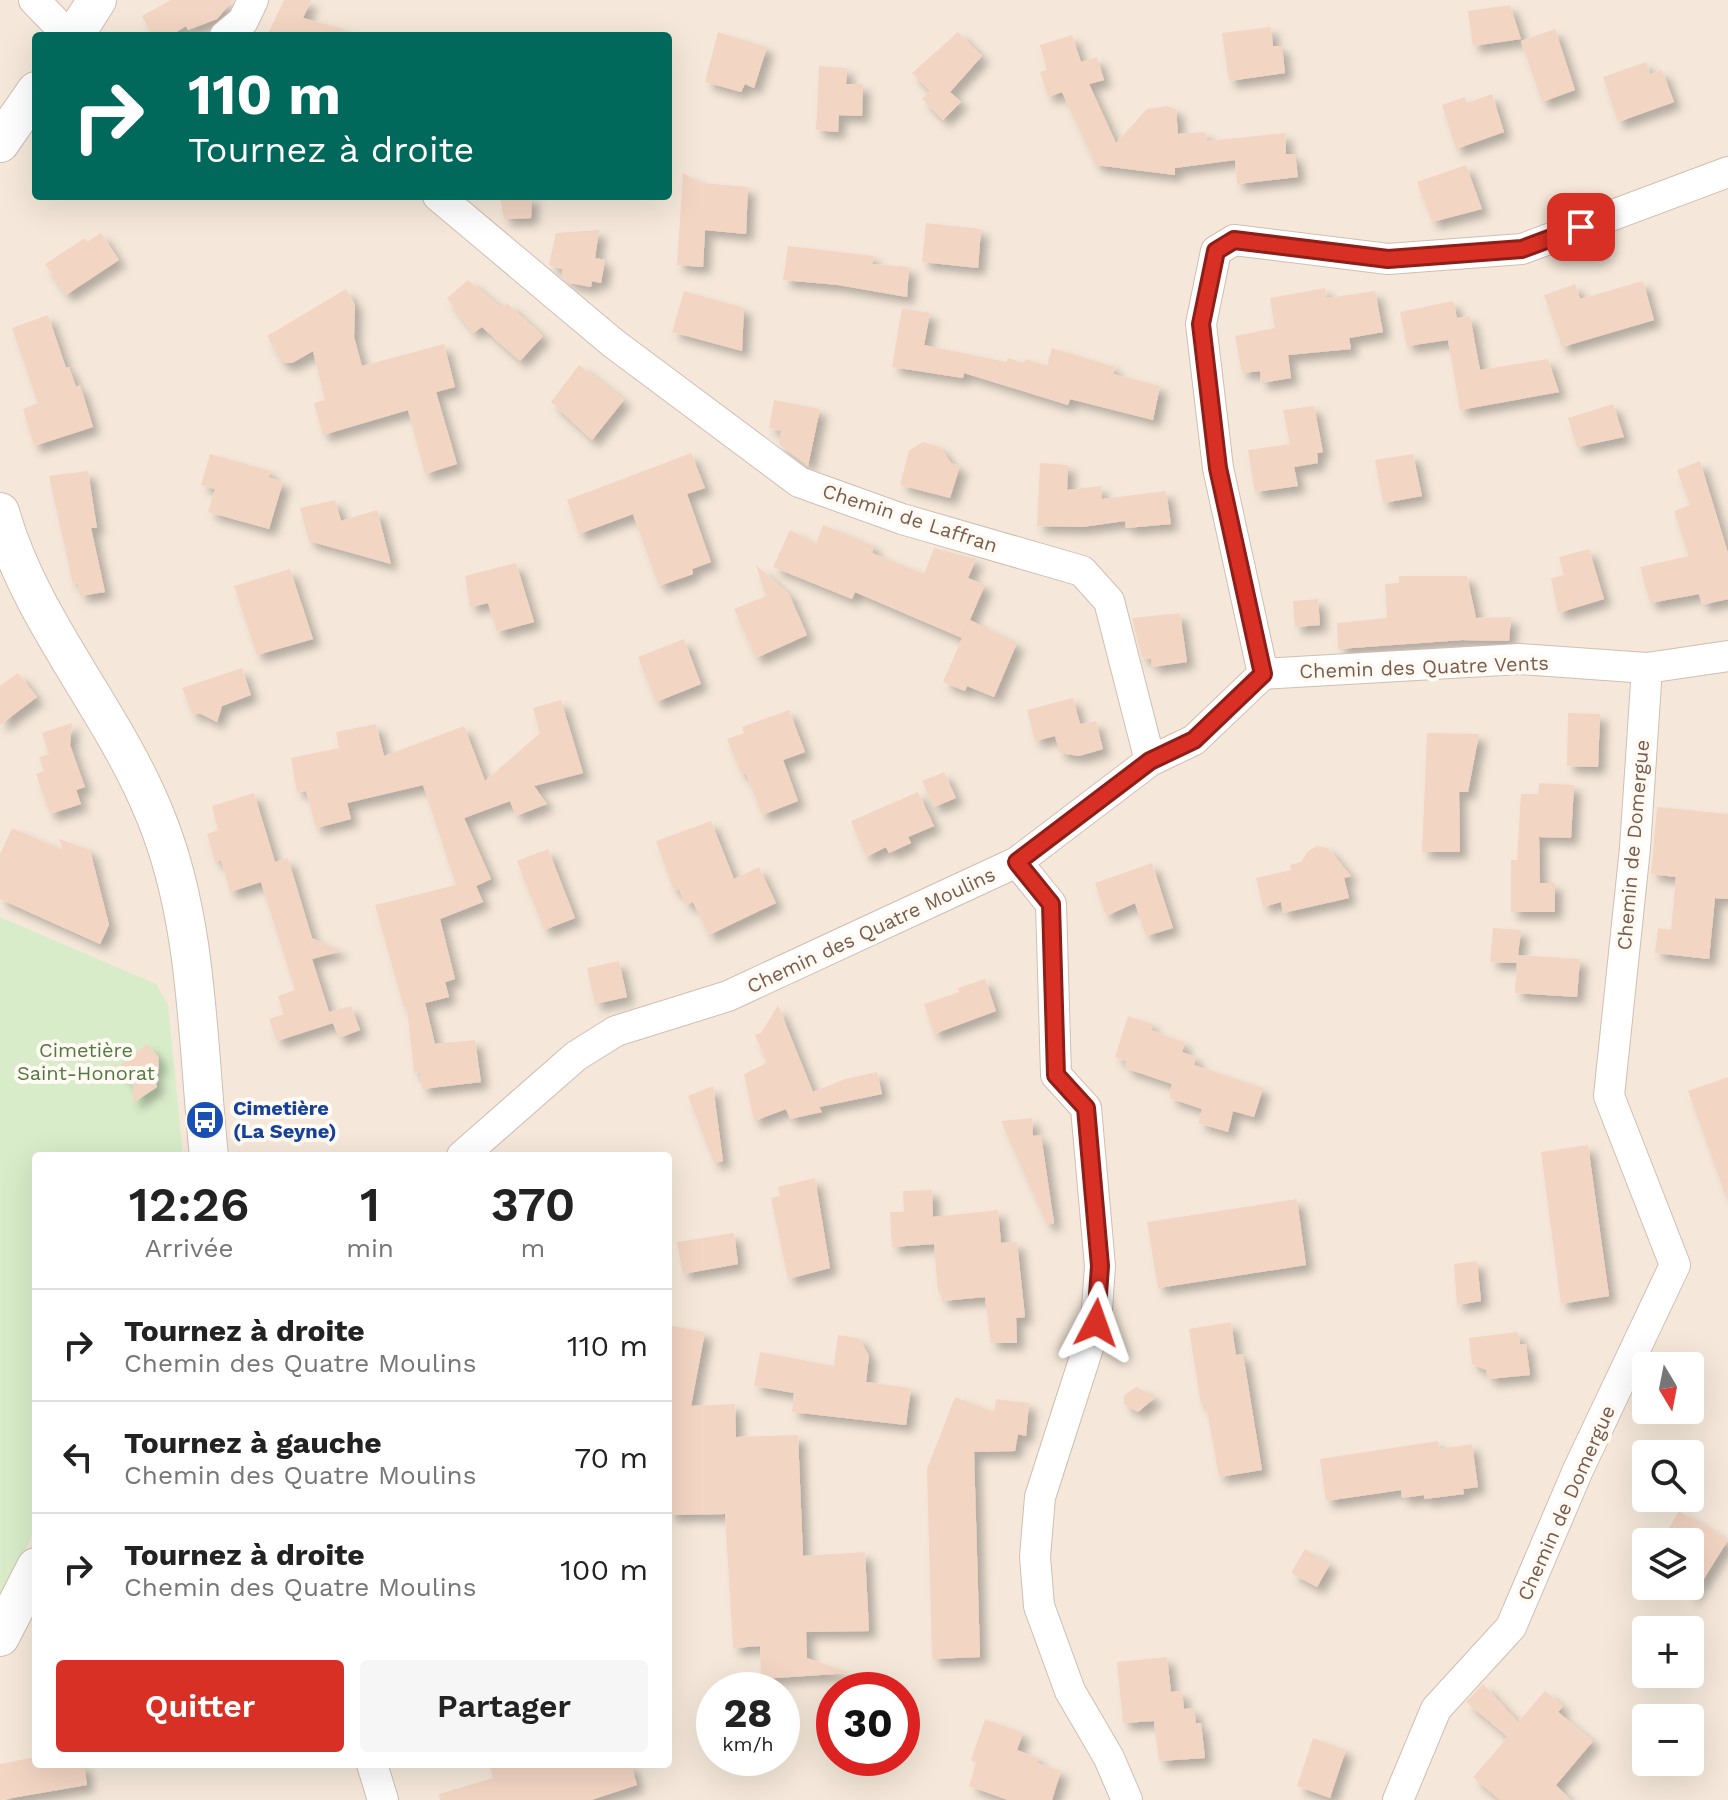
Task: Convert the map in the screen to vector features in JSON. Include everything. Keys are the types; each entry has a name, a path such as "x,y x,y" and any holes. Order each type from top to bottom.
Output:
{"street":[{"path":"34,0 67,32"},
{"path":"74,32 97,0"},
{"path":"230,32 243,21 253,0"},
{"path":"0,143 32,97"},
{"path":"1263,674 1218,468 1201,324 1216,251 1234,240 1388,259 1522,249 1728,172"},
{"name":"Chemin de Laffran","path":"443,200 613,343 799,482 902,519 1082,571 1109,601 1150,761"},
{"path":"0,512 34,594 138,776 170,854 188,949 209,1152"},
{"name":"Chemin des Quatre Vents","path":"1263,674 1520,659 1647,668 1728,656"},
{"name":"Chemin de Domergue","path":"1398,1800 1436,1709 1511,1627 1578,1470 1675,1265 1609,1096 1635,848 1647,668"},
{"name":"Chemin des Quatre Moulins","path":"467,1152 576,1056 616,1031 728,996 1017,862 1150,761 1194,740 1263,674"},
{"path":"1017,862 1051,904 1056,1075 1086,1108 1100,1266 1096,1323 1040,1497 1035,1557 1039,1606 1070,1691 1109,1758 1127,1800"},
{"path":"0,1637 32,1575"},
{"path":"373,1768 383,1800"}],"shaded area":[{"path":"0,0 1728,0 1728,1800 0,1800"}],"green space":[{"name":"Cimetière Saint-Honorat","path":"0,917 156,984 168,1005 183,1152 32,1152 32,1536 0,1604"}],"building":[{"path":"171,0 233,0 217,19 188,30 186,26 176,32 151,32 142,16"},
{"path":"284,0 311,0 303,18 343,29 343,32 269,32"},
{"path":"1510,5 1521,39 1473,46 1468,11"},
{"path":"1271,27 1273,46 1282,46 1285,73 1229,81 1222,33"},
{"path":"1555,29 1575,90 1542,102 1521,41"},
{"path":"718,32 767,47 754,88 745,84 741,92 705,82"},
{"path":"958,32 982,56 950,92 961,102 943,120 922,99 930,91 912,73"},
{"path":"1072,35 1081,62 1097,57 1104,80 1089,84 1116,143 1147,109 1167,106 1176,109 1178,134 1205,132 1207,141 1285,133 1286,154 1295,154 1298,177 1237,184 1235,160 1175,168 1175,175 1096,165 1062,92 1048,97 1040,72 1047,70 1040,45"},
{"path":"1646,62 1650,74 1662,70 1674,102 1618,122 1603,77"},
{"path":"819,66 847,68 846,84 863,84 862,116 839,115 838,132 816,130"},
{"path":"1492,94 1504,132 1456,149 1442,105 1465,97 1467,103"},
{"path":"1466,165 1482,209 1432,222 1417,182"},
{"path":"683,173 701,183 748,187 746,234 705,230 703,267 677,265"},
{"path":"501,200 532,200 531,218 504,219"},
{"path":"926,223 981,229 978,268 922,262"},
{"path":"599,230 595,258 605,260 601,283 592,281 591,287 570,283 562,276 562,269 549,265 556,233"},
{"path":"101,233 119,260 66,295 45,264 85,238 87,242"},
{"path":"788,246 874,256 872,264 909,267 907,297 838,285 783,280"},
{"path":"468,280 502,308 507,303 543,336 520,361 482,327 473,333 447,298"},
{"path":"1643,281 1654,320 1562,347 1544,295 1575,284 1580,299"},
{"path":"1325,288 1327,298 1375,291 1383,332 1349,338 1351,349 1288,355 1291,378 1261,383 1260,371 1242,373 1235,336 1275,328 1270,298"},
{"path":"346,289 355,305 354,337 362,366 444,344 455,387 436,392 457,464 425,474 408,410 323,435 314,403 325,400 313,351 292,363 282,363 267,336"},
{"path":"684,291 744,308 742,351 672,332"},
{"path":"1453,301 1457,318 1470,316 1480,370 1548,359 1559,392 1460,410 1448,340 1407,346 1400,312"},
{"path":"902,308 930,313 924,345 1006,362 1008,358 1024,363 1026,359 1047,366 1052,348 1115,367 1113,374 1160,386 1153,420 1070,399 1068,405 964,373 963,378 892,367"},
{"path":"48,315 66,368 69,367 76,387 80,385 93,427 34,446 23,409 38,403 12,328"},
{"path":"579,365 624,400 592,440 551,402"},
{"path":"774,400 820,409 808,466 779,444 781,431 769,428"},
{"path":"1613,404 1624,437 1577,447 1568,418"},
{"path":"1314,406 1323,452 1317,453 1318,463 1294,467 1298,486 1255,492 1248,450 1290,444 1283,410"},
{"path":"923,442 940,447 951,463 960,466 950,498 900,485 909,450"},
{"path":"691,453 705,488 687,494 711,562 692,569 693,574 659,586 633,514 579,534 567,500"},
{"path":"210,454 271,471 268,477 283,482 269,529 208,512 215,489 201,485"},
{"path":"1413,454 1422,496 1383,503 1375,460"},
{"path":"1700,461 1728,553 1728,599 1702,605 1699,594 1650,603 1640,567 1689,556 1674,511 1690,505 1677,470"},
{"path":"1040,463 1068,465 1067,490 1101,486 1102,499 1166,491 1171,524 1126,528 1125,521 1082,527 1037,526"},
{"path":"88,471 97,528 91,528 105,592 80,596 78,583 73,584 49,476"},
{"path":"335,500 341,521 377,510 391,564 309,541 300,508"},
{"path":"823,525 874,546 872,553 924,574 934,548 976,559 968,578 985,585 962,638 855,592 852,599 773,567 790,530 816,544"},
{"path":"1589,549 1604,599 1558,613 1551,578 1564,575 1559,557"},
{"path":"516,563 534,622 497,632 488,603 470,607 465,576"},
{"path":"756,565 789,594 807,635 756,658 734,609 766,596"},
{"path":"290,569 313,639 257,655 234,586"},
{"path":"1399,576 1467,576 1476,618 1511,617 1509,641 1462,640 1338,649 1337,623 1387,618 1385,584 1399,583"},
{"path":"1318,599 1320,625 1295,627 1293,601"},
{"path":"1180,613 1187,662 1152,667 1151,659 1142,658 1132,618"},
{"path":"970,620 1017,643 994,697 967,686 965,691 943,682"},
{"path":"684,639 701,684 656,702 638,657"},
{"path":"242,668 251,695 222,706 217,722 199,713 193,715 182,688"},
{"path":"18,673 37,697 0,725 0,686"},
{"path":"1073,698 1080,724 1096,721 1103,749 1079,756 1060,753 1055,736 1035,741 1027,710"},
{"path":"561,700 583,773 534,786 547,804 516,816 510,801 464,818 491,879 476,886 483,902 440,919 455,979 445,982 449,997 425,1003 435,1044 475,1040 481,1082 422,1089 420,1072 414,1073 407,1007 404,1008 375,905 456,885 423,785 347,803 351,819 316,828 306,791 297,792 291,758 339,748 336,732 376,724 384,756 464,726 485,781 540,733 533,708"},
{"path":"789,710 805,752 783,760 798,801 762,815 746,773 742,775 727,739 744,733 742,727"},
{"path":"1568,713 1600,714 1598,767 1567,766"},
{"path":"72,723 70,745 85,787 76,790 81,804 50,814 36,774 44,771 39,757 49,754 42,733"},
{"path":"1427,733 1479,734 1468,792 1459,792 1460,852 1422,852"},
{"path":"944,772 956,798 934,807 922,781"},
{"path":"1539,783 1574,785 1571,838 1539,837 1540,883 1555,883 1555,912 1511,912 1511,860 1517,860 1521,794 1538,794"},
{"path":"918,792 934,826 908,837 911,843 889,853 886,847 866,857 851,821"},
{"path":"254,793 275,862 288,858 312,938 342,951 312,959 329,1012 351,1006 360,1030 339,1038 333,1023 277,1041 269,1019 284,1014 278,996 295,990 261,882 230,892 221,860 215,862 207,834 218,830 212,806"},
{"path":"1657,807 1728,814 1728,899 1715,898 1709,959 1655,953 1658,928 1671,930 1676,877 1651,874"},
{"path":"711,821 734,879 759,867 776,903 709,935 693,902 686,905 679,889 674,891 656,841"},
{"path":"12,828 63,850 59,839 90,850 109,925 100,944 0,899 0,854"},
{"path":"1317,846 1328,848 1351,876 1344,878 1349,898 1283,913 1281,902 1263,907 1256,878 1291,870 1290,865 1301,862 1308,851"},
{"path":"548,849 575,918 544,930 517,861"},
{"path":"1152,863 1173,928 1146,936 1135,903 1106,916 1095,883"},
{"path":"1493,928 1521,930 1518,955 1580,959 1577,997 1515,993 1517,963 1490,962"},
{"path":"619,961 627,997 595,1004 587,968"},
{"path":"985,979 996,1011 934,1034 924,1004"},
{"path":"778,1005 813,1092 845,1079 877,1072 882,1094 819,1107 822,1112 790,1119 786,1109 754,1121 744,1074 767,1063 755,1035 761,1033"},
{"path":"1128,1016 1152,1024 1151,1030 1185,1043 1182,1052 1196,1057 1194,1065 1263,1088 1254,1117 1233,1111 1228,1132 1198,1123 1202,1109 1169,1098 1172,1084 1125,1068 1126,1061 1115,1057"},
{"path":"147,1044 158,1056 159,1068 154,1072 157,1087 133,1103 133,1086 118,1067"},
{"path":"1728,1077 1728,1193 1725,1194 1688,1091"},
{"path":"713,1086 723,1161 714,1163 688,1096"},
{"path":"1032,1118 1033,1136 1041,1135 1054,1223 1047,1225 1001,1121"},
{"path":"1588,1145 1609,1296 1561,1304 1541,1152"},
{"path":"815,1178 830,1268 788,1279 771,1198 780,1196 778,1187"},
{"path":"932,1190 933,1217 998,1210 1001,1243 1017,1242 1025,1317 1016,1318 1017,1343 991,1343 985,1297 942,1301 941,1291 938,1292 934,1244 892,1247 890,1212 904,1212 903,1191"},
{"path":"1297,1199 1306,1265 1158,1288 1147,1222"},
{"path":"734,1233 738,1264 683,1274 677,1242"},
{"path":"1477,1261 1481,1301 1457,1305 1454,1264"},
{"path":"1231,1322 1236,1355 1243,1354 1262,1470 1219,1477 1206,1404 1201,1405 1189,1329"},
{"path":"672,1326 705,1332 691,1406 735,1404 736,1437 798,1435 803,1556 865,1552 869,1631 806,1632 807,1658 847,1672 816,1672 816,1675 800,1676 800,1672 761,1672 760,1646 733,1648 725,1514 672,1515"},
{"path":"1518,1332 1520,1344 1526,1344 1530,1375 1488,1379 1486,1370 1472,1364 1469,1338"},
{"path":"838,1335 859,1338 869,1356 866,1382 911,1388 906,1425 792,1412 794,1393 754,1386 760,1352 834,1366"},
{"path":"1136,1387 1156,1397 1138,1412 1124,1404 1124,1395"},
{"path":"955,1397 994,1412 996,1399 1029,1403 1026,1436 1018,1434 1015,1451 974,1452 980,1657 932,1659 927,1469"},
{"path":"1438,1441 1440,1449 1472,1444 1478,1487 1463,1489 1464,1494 1424,1499 1424,1495 1402,1498 1401,1490 1326,1501 1320,1459"},
{"path":"1681,1512 1728,1540 1704,1579 1704,1528 1669,1528"},
{"path":"1305,1549 1330,1564 1317,1587 1291,1573"},
{"path":"1167,1657 1171,1692 1182,1691 1184,1709 1194,1708 1196,1723 1201,1723 1205,1758 1159,1761 1154,1721 1123,1723 1117,1662"},
{"path":"1483,1684 1518,1722 1545,1691 1563,1706 1558,1712 1593,1741 1556,1785 1571,1800 1500,1800 1473,1777 1508,1737 1466,1702"},
{"path":"985,1719 1023,1733 1017,1750 1038,1758 1037,1763 1061,1771 1052,1800 1008,1800 969,1786 976,1763 971,1760"},
{"path":"1313,1738 1346,1750 1330,1798 1297,1786"},
{"path":"32,1758 32,1768 85,1768 87,1785 0,1800 0,1764"},
{"path":"490,1768 632,1768 637,1785 591,1800 440,1800 439,1794 493,1778"}],"place":[{"name":"Cimetière (La Seyne)","path":"205,1120"}],"route":[{"path":"1096,1323 1100,1266 1086,1108 1056,1075 1051,904 1017,862 1150,761 1194,740 1263,674 1218,468 1201,324 1216,251 1234,240 1388,259 1522,249 1581,227"}]}
